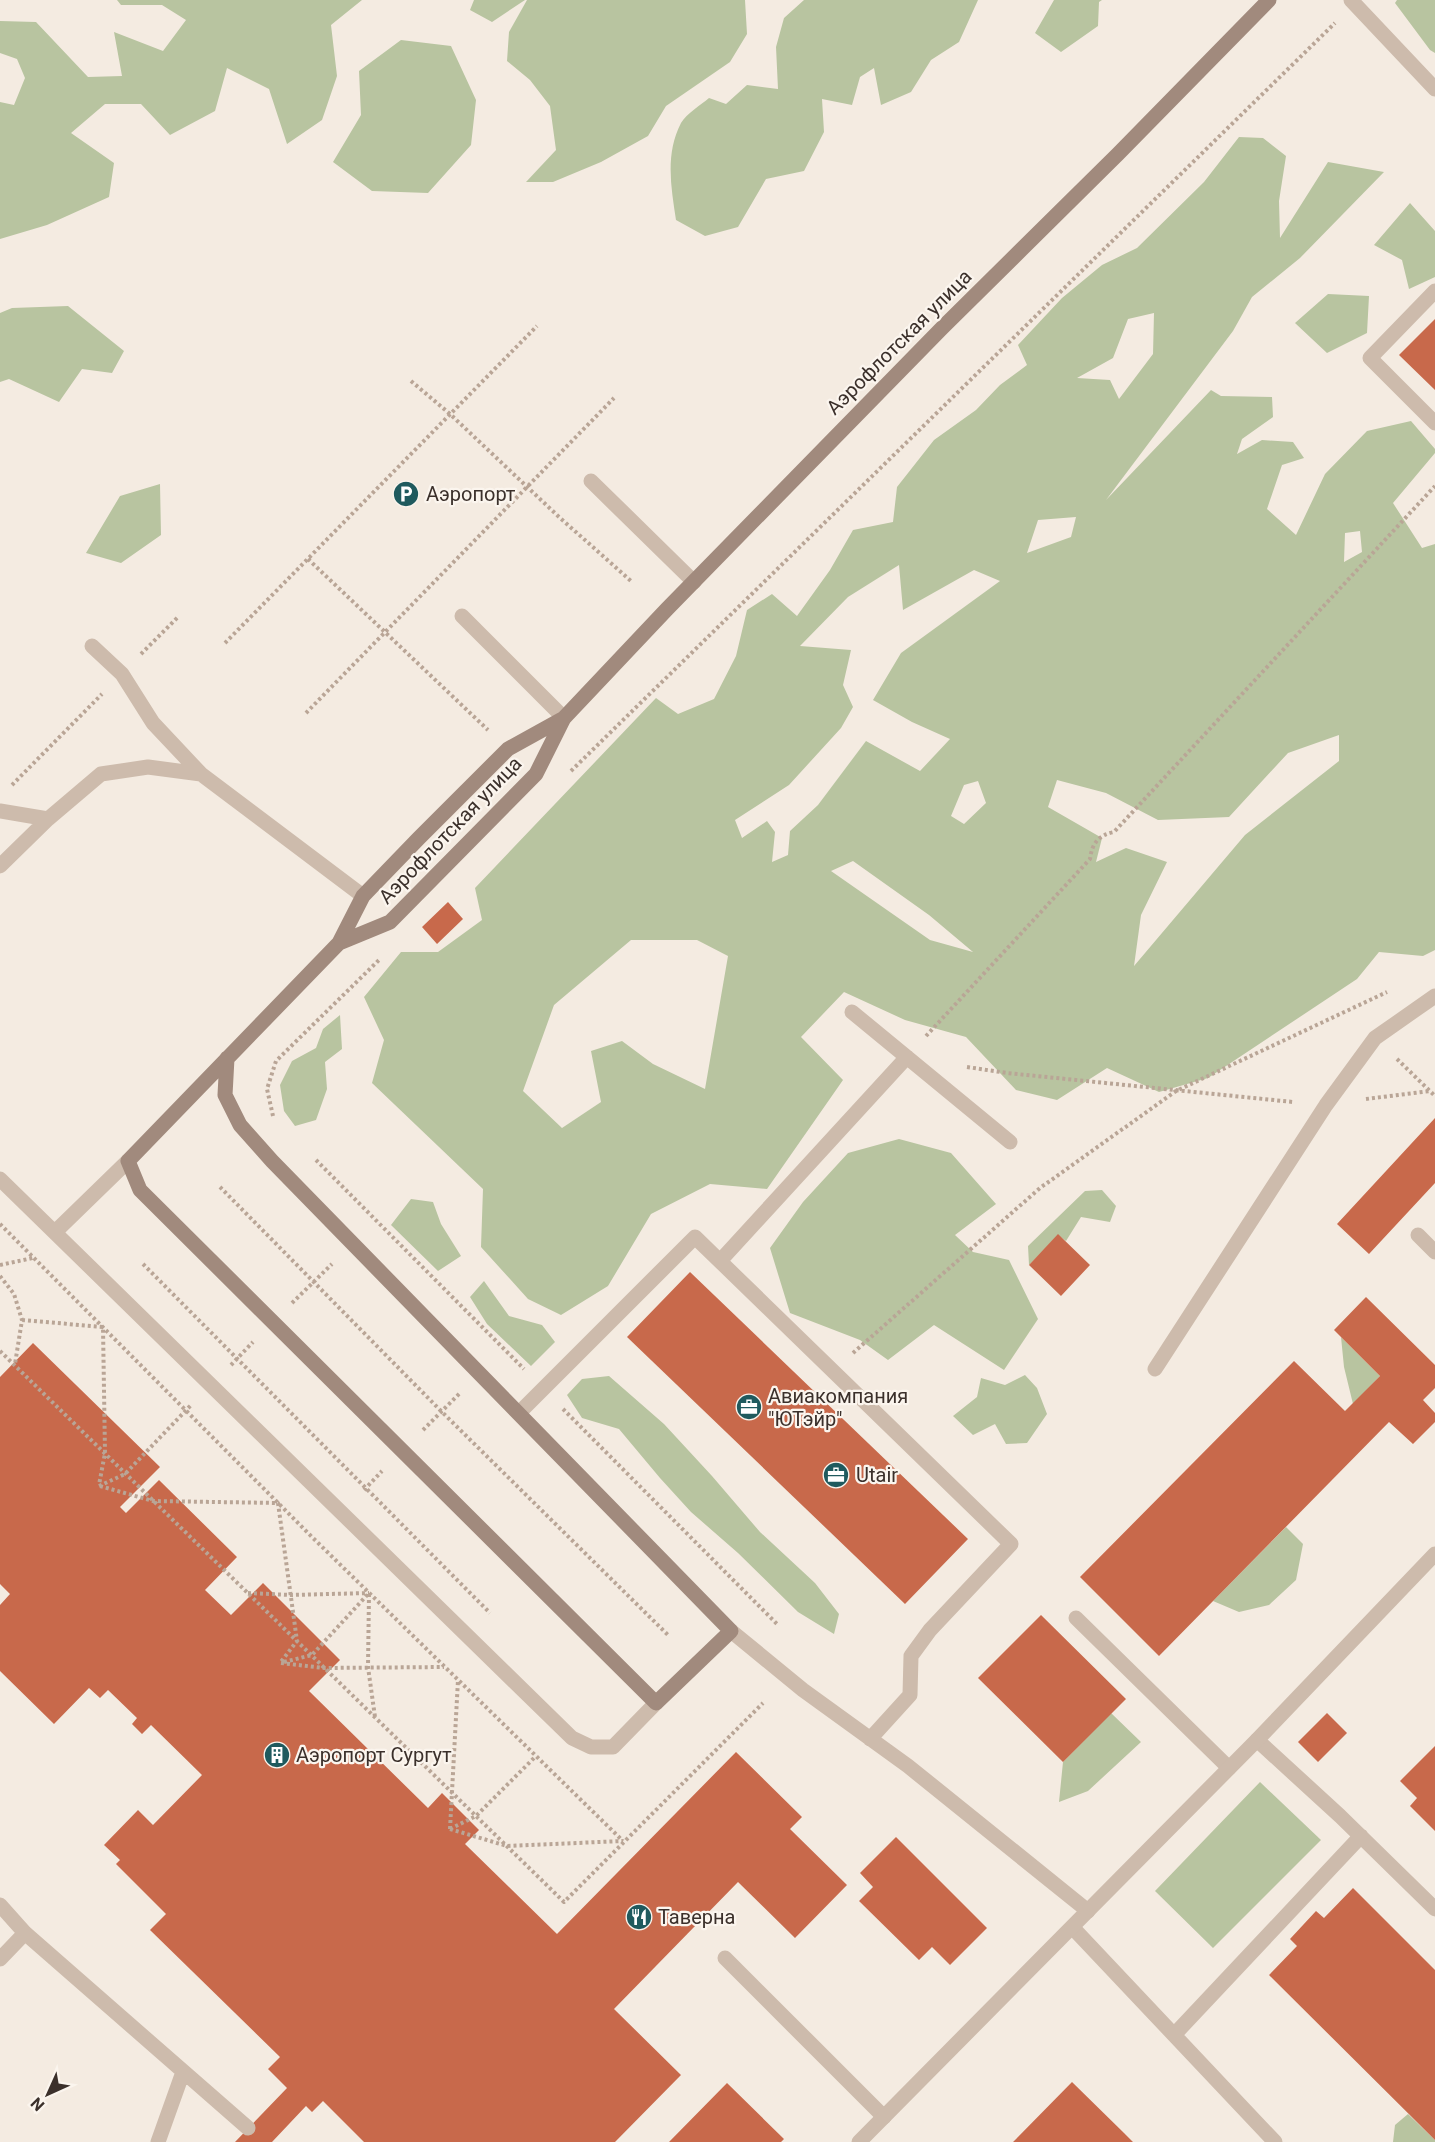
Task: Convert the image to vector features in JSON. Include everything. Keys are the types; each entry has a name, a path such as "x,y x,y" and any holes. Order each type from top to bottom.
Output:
{"main road":[{"name":"Аэрофлотская улица","path":"339,943 390,922 536,774 564,718 942,328 1269,0"},
{"name":"Аэрофлотская улица","path":"128,1161 339,943 363,896 418,838 508,749 564,718"},
{"path":"128,1161 140,1190 656,1703 731,1631 352,1244 240,1125 225,1095 227,1058"}],"street":[{"path":"1353,2 1435,88"},
{"path":"1435,291 1370,358 1435,423"},
{"path":"591,481 694,582"},
{"path":"462,616 564,718"},
{"path":"92,646 122,674 153,723 201,774 363,896"},
{"path":"0,866 48,819 101,774 147,767 201,774"},
{"path":"0,811 48,819"},
{"path":"1155,1369 1326,1104 1375,1038 1435,996"},
{"path":"852,1012 1010,1142"},
{"path":"720,1261 907,1057"},
{"path":"55,1232 128,1161"},
{"path":"0,1179 572,1738 591,1747 613,1747 656,1703"},
{"path":"1418,1235 1435,1252"},
{"path":"519,1413 696,1237 1011,1545 930,1630 911,1656 910,1695 870,1739"},
{"path":"859,2142 1230,1768 1435,1554"},
{"path":"1076,1618 1230,1768"},
{"path":"731,1631 803,1690 908,1766 1088,1911"},
{"path":"1257,1740 1361,1836 1435,1909"},
{"path":"1174,2035 1361,1836"},
{"path":"0,1905 25,1933 248,2128"},
{"path":"1073,1928 1275,2142"},
{"path":"0,1959 25,1933"},
{"path":"725,1958 884,2117"},
{"path":"158,2142 183,2072"}],"path":[{"path":"536,774 553,789 1353,2"},
{"path":"225,643 537,326"},
{"path":"411,381 450,414 632,582"},
{"path":"306,713 614,398"},
{"path":"907,1057 1090,859 1096,841 1104,834 1114,832 1435,486"},
{"path":"308,559 508,749"},
{"path":"8,789 178,616"},
{"path":"273,1117 267,1089 276,1061 385,954"},
{"path":"832,1371 1040,1188 1176,1091 1390,991"},
{"path":"1375,1038 1435,1096"},
{"path":"963,1066 1007,1073 1176,1091 1326,1104 1430,1091"},
{"path":"312,1157 778,1626"},
{"path":"220,1187 449,1420 668,1635"},
{"path":"99,1486 125,1474 185,1410 375,1220"},
{"path":"0,1224 278,1503 623,1841"},
{"path":"0,1265 33,1258"},
{"path":"143,1264 490,1613"},
{"path":"0,1276 14,1294 22,1320 15,1365"},
{"path":"22,1320 103,1328"},
{"path":"99,1486 105,1454 103,1328"},
{"path":"0,1351 564,1902 763,1703"},
{"path":"99,1486 153,1501 278,1503"},
{"path":"278,1503 297,1641 280,1663"},
{"path":"248,1593 291,1595 369,1593"},
{"path":"280,1663 312,1655 369,1593"},
{"path":"369,1593 368,1667 375,1718"},
{"path":"280,1663 324,1668 445,1667"},
{"path":"450,1829 458,1680"},
{"path":"450,1829 476,1816 536,1756"},
{"path":"450,1829 507,1846 623,1841"}],"green space":[{"path":"117,0 362,0 331,25 337,76 322,120 287,144 269,89 227,68 215,111 170,135 141,104 105,104 71,133 114,163 109,197 47,225 0,239 0,102 14,105 25,78 17,59 0,53 0,21 36,22 88,77 122,76 114,32 163,51 186,20 162,5 121,5"},
{"path":"474,0 525,0 492,22 470,10"},
{"path":"527,0 745,0 747,34 730,62 666,106 648,136 601,162 553,182 526,182 556,150 550,106 530,80 507,61 509,32"},
{"path":"804,0 978,0 959,42 931,60 911,92 881,105 874,68 860,77 852,105 822,99 824,132 804,171 766,179 738,227 705,236 676,220 672,195 671,159 681,123 709,98 726,104 747,85 778,89 776,47 784,18"},
{"path":"1054,0 1102,0 1099,2 1098,26 1061,52 1035,33"},
{"path":"1397,0 1435,0 1435,53 1430,50 1395,3"},
{"path":"401,40 451,46 476,100 471,145 428,193 372,191 333,162 361,115 359,71"},
{"path":"1239,137 1263,138 1286,156 1279,201 1280,238 1328,162 1384,172 1300,258 1252,297 1233,331 1106,500 1211,390 1221,396 1272,397 1273,417 1242,439 1237,454 1262,440 1293,442 1304,458 1282,465 1267,509 1296,535 1325,474 1367,431 1411,421 1435,449 1435,453 1393,503 1422,548 1435,544 1435,950 1423,956 1379,952 1357,979 1208,1078 1159,1092 1107,1068 1057,1100 1016,1090 966,1037 905,1020 844,992 801,1037 843,1080 767,1189 710,1184 651,1214 608,1286 561,1315 528,1299 481,1247 483,1189 372,1083 384,1040 364,997 401,952 438,952 482,920 475,888 656,698 678,714 714,699 736,656 747,610 772,594 797,616 830,570 853,530 893,522 897,487 934,440 976,410 1000,385 1027,365 1018,345 1062,298 1102,265 1137,248 1204,182","holes":["1154,313 1153,354 1119,399 1110,380 1077,378 1113,358 1128,319","1076,517 1071,537 1027,553 1038,520","1360,531 1362,552 1344,562 1345,533","899,565 903,610 974,570 1000,581 901,653 873,700 912,722 950,739 920,771 866,741 818,805 790,831 788,855 772,862 775,832 767,821 742,838 735,820 789,785 841,728 853,707 843,685 851,650 800,646 848,597","1339,735 1339,761 1245,835 1134,966 1141,915 1167,862 1126,848 1096,862 1102,838 1048,807 1057,780 1106,793 1158,820 1229,817 1288,753","978,781 986,803 964,824 951,816 964,785","853,861 929,915 973,952 930,940 831,871","631,940 697,940 728,956 705,1089 653,1064 622,1041 591,1051 601,1102 562,1128 523,1091 554,1005"]},
{"path":"1410,203 1435,231 1435,277 1409,289 1402,260 1374,245"},
{"path":"1328,294 1369,296 1367,333 1327,353 1295,323"},
{"path":"68,306 124,351 112,373 82,369 59,402 9,379 0,382 0,313 12,308"},
{"path":"160,484 161,535 121,563 86,553 120,496"},
{"path":"340,1015 342,1049 325,1062 327,1089 316,1120 295,1126 284,1111 280,1085 292,1061 316,1048 323,1029"},
{"path":"899,1139 951,1153 996,1204 955,1235 973,1252 1009,1260 1038,1319 1004,1370 934,1325 888,1360 860,1340 790,1313 770,1248 803,1202 848,1153"},
{"path":"1102,1190 1116,1206 1110,1222 1081,1217 1066,1241 1058,1235 1029,1265 1028,1246 1085,1191"},
{"path":"411,1199 433,1202 441,1224 461,1256 438,1271 391,1225"},
{"path":"484,1281 509,1316 542,1325 555,1342 531,1366 487,1324 470,1297"},
{"path":"1341,1337 1380,1376 1353,1404 1344,1367"},
{"path":"1025,1375 1037,1388 1047,1414 1027,1443 1006,1444 995,1424 973,1435 953,1416 977,1397 981,1378 1005,1385"},
{"path":"609,1376 664,1424 760,1532 815,1583 839,1614 834,1634 798,1612 738,1553 691,1512 619,1429 582,1418 567,1395 582,1379"},
{"path":"1286,1527 1303,1544 1296,1580 1269,1605 1239,1612 1213,1601"},
{"path":"1111,1713 1141,1742 1088,1791 1059,1802 1063,1762"},
{"path":"1260,1782 1321,1840 1213,1948 1155,1891"},
{"path":"1408,2114 1435,2142 1393,2142 1395,2125"}],"building":[{"path":"1435,319 1435,390 1399,355"},
{"path":"448,902 463,919 437,944 422,927"},
{"path":"1435,1118 1435,1183 1369,1254 1337,1224"},
{"path":"1058,1234 1090,1265 1061,1296 1029,1265"},
{"name":"Utair","path":"690,1272 968,1539 905,1604 627,1337"},
{"path":"1366,1297 1435,1365 1435,1388 1423,1400 1435,1413 1435,1422 1413,1444 1389,1422 1159,1656 1080,1577 1294,1361 1345,1411 1380,1376 1334,1330"},
{"name":"Аэропорт Сургут","path":"33,1343 160,1467 120,1507 126,1513 159,1480 237,1557 205,1590 231,1615 263,1583 340,1660 309,1691 428,1808 442,1793 479,1830 465,1844 557,1934 736,1752 802,1817 790,1829 847,1885 795,1938 738,1882 614,2009 681,2075 615,2142 364,2142 323,2101 312,2112 306,2106 272,2142 235,2142 287,2088 268,2069 280,2057 150,1930 166,1914 116,1864 120,1860 104,1845 138,1810 153,1825 202,1775 151,1725 142,1734 132,1724 137,1718 108,1690 100,1698 89,1688 54,1724 0,1671 0,1605 10,1594 0,1584 0,1377"},
{"path":"1041,1615 1126,1699 1063,1762 978,1678"},
{"path":"1327,1713 1347,1733 1318,1762 1298,1742"},
{"path":"1435,1746 1435,1831 1410,1806 1417,1798 1400,1781"},
{"path":"896,1837 987,1928 950,1965 932,1947 919,1960 859,1901 873,1887 860,1873"},
{"path":"1353,1888 1435,1970 1435,2140 1269,1975 1297,1946 1290,1939 1316,1911 1324,1918"},
{"path":"1072,2082 1124,2133 1133,2142 1013,2142"},
{"path":"727,2083 784,2139 781,2142 669,2142"}],"place":[{"name":"Аэропорт","path":"406,494"},
{"name":"Авиакомпания \"ЮТэйр\"","path":"749,1407"},
{"name":"Utair","path":"836,1475"},
{"name":"Аэропорт Сургут","path":"277,1755"},
{"name":"Таверна","path":"639,1917"}]}
